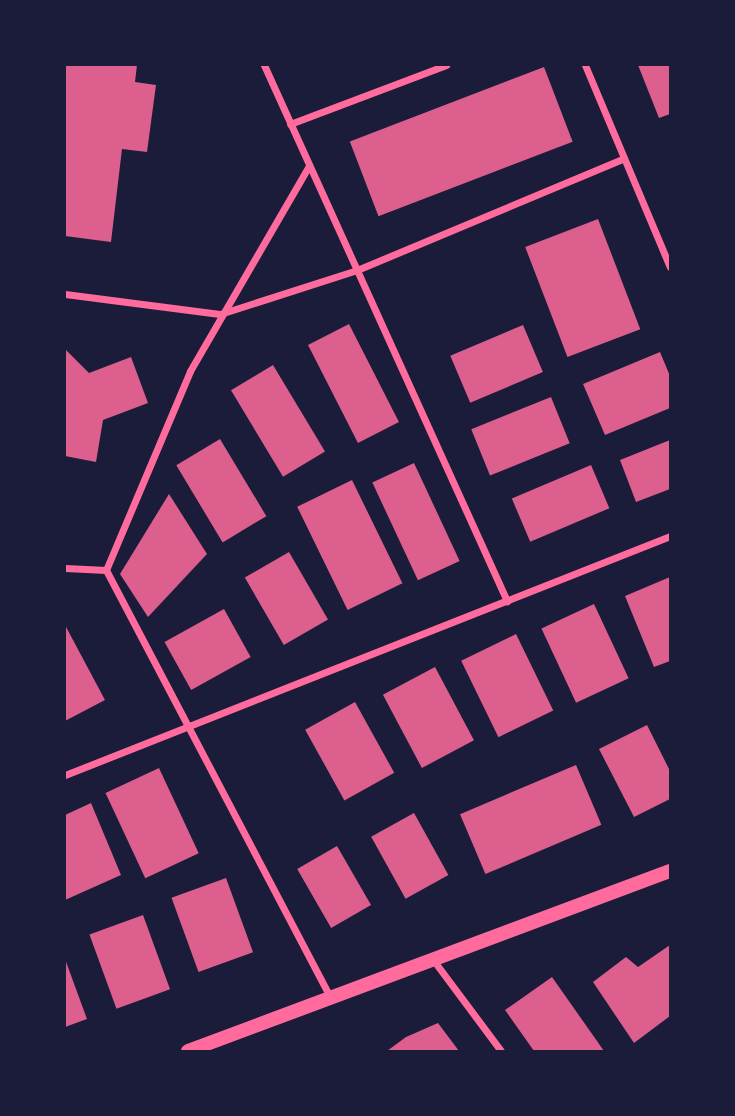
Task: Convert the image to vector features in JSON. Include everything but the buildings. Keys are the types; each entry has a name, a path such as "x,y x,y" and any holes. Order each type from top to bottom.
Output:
{"main road":[{"path":"193,1050 670,871"}],"street":[{"path":"264,65 507,601"},
{"path":"290,124 446,65"},
{"path":"585,65 622,159 670,267"},
{"path":"65,295 220,314 357,270 622,159"},
{"path":"106,570 220,314 309,166"},
{"path":"65,775 670,536"},
{"path":"65,568 106,570"},
{"path":"106,570 331,999"},
{"path":"434,961 501,1051"}]}
